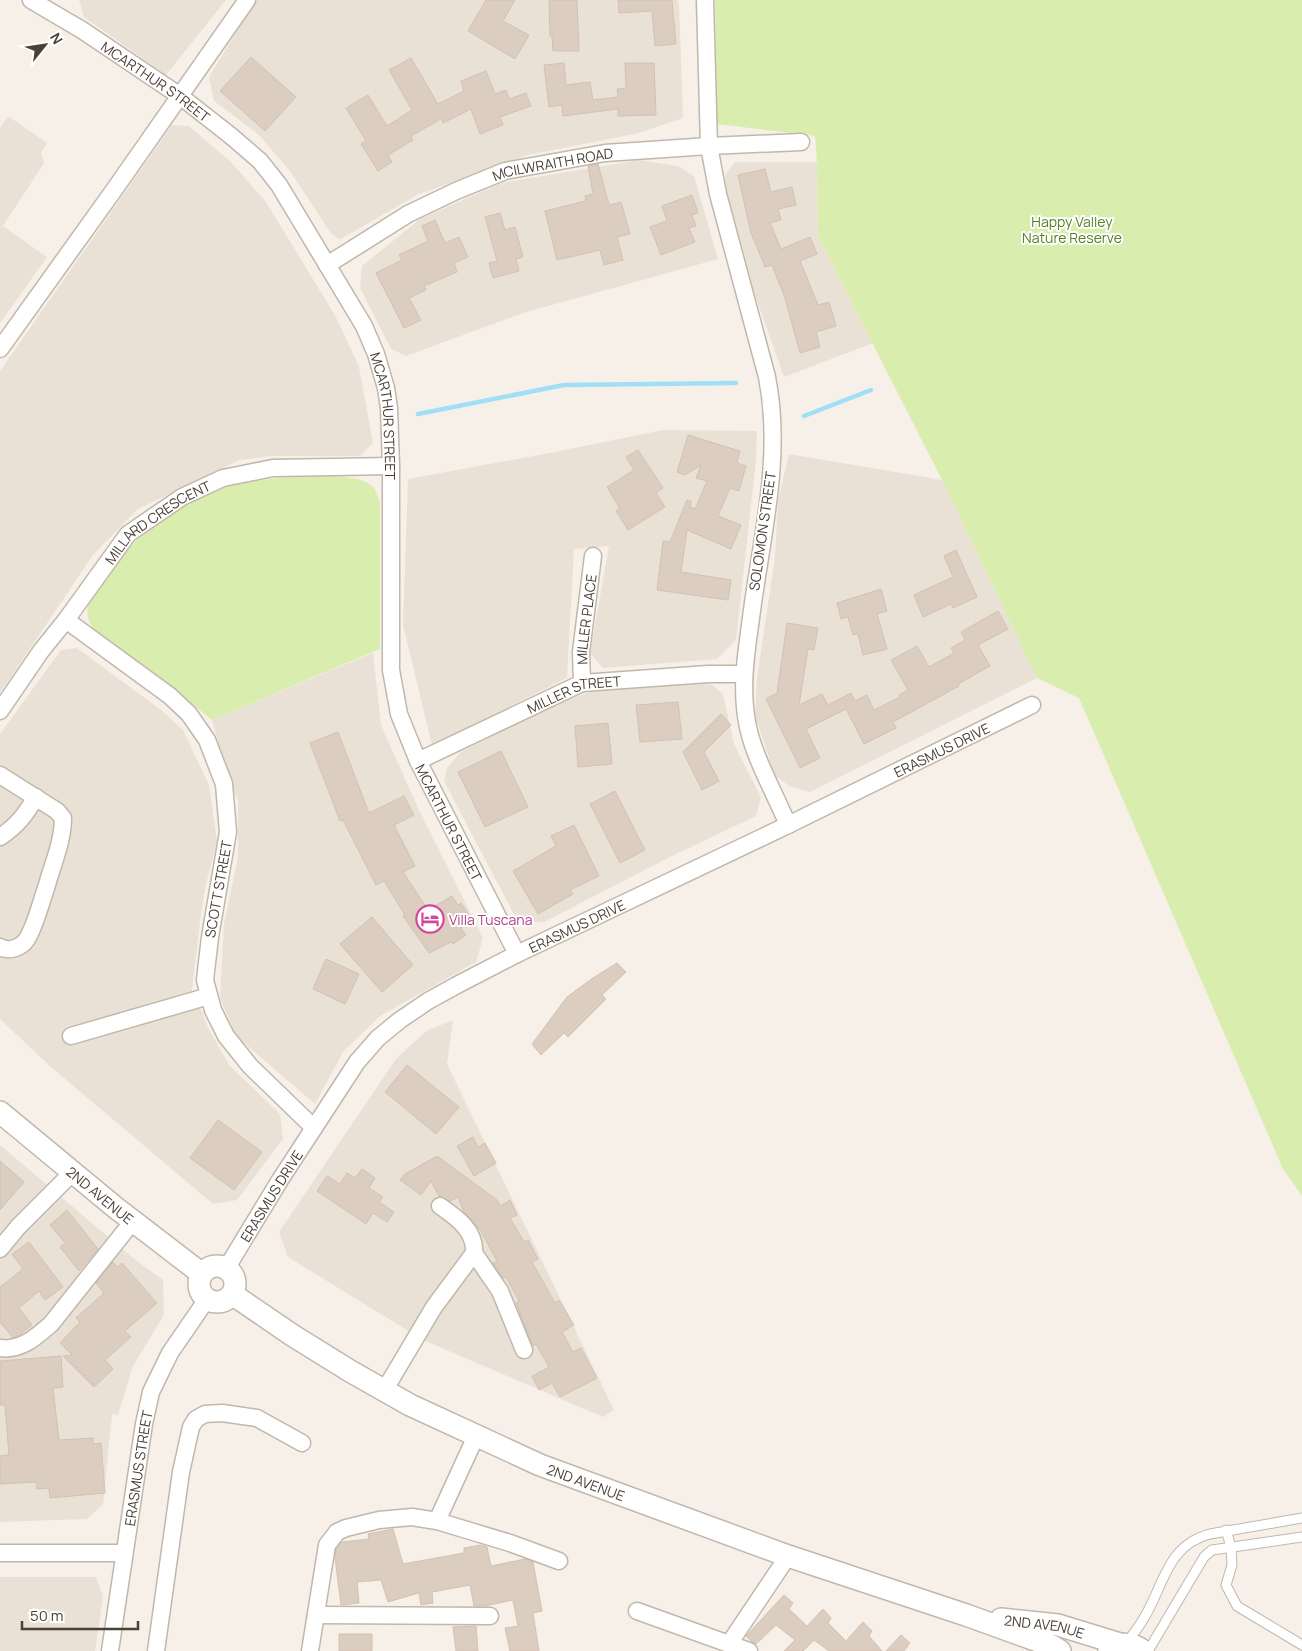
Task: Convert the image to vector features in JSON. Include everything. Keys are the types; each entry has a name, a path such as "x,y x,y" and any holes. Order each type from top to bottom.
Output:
{"street":[{"name":"MCARTHUR STREET","path":"31,0 82,30 180,96 260,161 279,185 364,326 376,354 386,388 389,408 391,466 391,670 399,714 418,761 517,954"},
{"path":"0,349 247,0"},
{"name":"SOLOMON STREET","path":"705,0 709,146 718,194 767,378 771,401 770,495 757,570 743,674 748,728 756,752 788,825"},
{"name":"MCILWRAITH ROAD","path":"327,265 408,214 456,191 505,171 605,154 709,146 801,142"},
{"name":"MILLARD CRESCENT","path":"0,711 128,534 182,497 223,478 273,468 391,466"},
{"name":"MILLER PLACE","path":"582,682 581,652 593,556"},
{"name":"SCOTT STREET","path":"66,620 170,696 189,714 207,740 224,784 228,832 210,937 205,980 209,996 213,1010 226,1036 250,1066 314,1128"},
{"name":"MILLER STREET","path":"418,761 582,682 708,674 743,674"},
{"name":"ERASMUS DRIVE","path":"226,1269 357,1062 378,1038 428,1001 517,954 788,825 1032,705"},
{"path":"0,775 57,811 63,818 61,840 40,908 27,939 16,948 4,950 0,947"},
{"path":"0,837 23,818 36,797"},
{"path":"71,1036 209,996"},
{"name":"2ND AVENUE","path":"0,1112 133,1221 202,1274"},
{"path":"0,1249 18,1227 73,1172"},
{"path":"384,1391 434,1307 474,1253 475,1243 467,1229 458,1219 440,1206"},
{"path":"0,1348 20,1347 35,1338 51,1324 133,1221"},
{"path":"474,1253 500,1291 524,1350"},
{"path":"218,1266 226,1269 233,1276 235,1282 232,1294 223,1301 212,1302 207,1299 200,1290 199,1285 202,1274 212,1267 218,1266"},
{"name":"2ND AVENUE","path":"232,1294 292,1335 384,1391 540,1465 788,1556 966,1615 1052,1646 1060,1651"},
{"name":"ERASMUS STREET","path":"110,1651 144,1424 151,1392 170,1353 207,1299"},
{"path":"156,1651 181,1472 191,1427 196,1419 205,1414 257,1418 302,1443"},
{"path":"437,1521 476,1436"},
{"path":"310,1651 327,1545 337,1532 346,1528 379,1520 412,1517 437,1521 510,1543 559,1561"},
{"path":"0,1553 124,1553"},
{"path":"729,1644 788,1556"},
{"path":"637,1611 749,1651"},
{"path":"316,1615 490,1616"},
{"name":"2ND AVENUE","path":"966,1615 1058,1625 1124,1647"}],"lane":[{"path":"1124,1647 1144,1618 1177,1552 1198,1537 1226,1530 1302,1518"},
{"path":"1226,1530 1231,1547 1232,1565 1226,1585 1237,1606 1302,1645"},
{"path":"1148,1651 1204,1557 1216,1549 1302,1537"}],"shaded area":[{"path":"79,0 226,0 166,75 84,17"},
{"path":"256,0 677,0 679,4 683,118 639,133 528,155 419,194 339,240 330,232 290,171 258,134 214,101 209,77"},
{"path":"8,116 47,143 41,152 44,163 3,226 47,257 0,323 0,128"},
{"path":"172,125 189,126 231,162 266,202 336,317 359,367 373,443 360,456 271,456 240,460 138,509 93,555 0,693 0,371"},
{"path":"639,160 678,166 694,176 718,259 523,313 406,356 391,349 360,288 362,266 420,219 501,183"},
{"path":"735,162 817,162 818,236 873,343 784,377 743,261 724,194 726,174"},
{"path":"663,430 757,431 756,460 736,640 717,659 603,668 590,653 609,546 574,549 567,678 432,745 403,625 408,479"},
{"path":"789,454 942,480 1037,678 810,792 791,787 775,776 755,715 757,678 775,557 778,500"},
{"path":"77,648 161,710 183,730 209,785 217,841 202,906 192,989 209,1030 230,1066 280,1114 283,1139 237,1200 213,1204 51,1067 0,1019 0,734 61,650"},
{"path":"373,653 381,725 418,808 483,938 476,962 380,1016 343,1052 315,1104 237,1037 220,999 224,924 238,857 238,800 227,775 212,720"},
{"path":"699,683 711,684 723,694 734,744 761,797 756,816 672,856 544,922 518,922 444,781 447,768 461,752 565,700 594,691"},
{"path":"453,1020 447,1064 614,1410 603,1417 423,1340 288,1257 279,1232 396,1059 426,1031"},
{"path":"0,1145 133,1258 163,1280 164,1315 133,1366 118,1415 112,1414 103,1504 87,1519 0,1522"},
{"path":"0,1577 96,1577 103,1596 95,1651 0,1651"}],"green space":[{"name":"Happy Valley Nature Reserve","path":"715,0 1302,0 1302,1196 1283,1169 1079,698 1037,678 942,480 818,236 815,136 717,124"},
{"path":"287,477 346,477 358,479 374,488 380,503 380,649 212,720 170,686 100,636 88,619 87,610 89,603 134,543 163,516 174,509 200,496 225,487"}],"building":[{"path":"486,0 515,0 503,21 529,35 515,59 468,31"},
{"path":"549,0 577,0 579,51 553,51 552,36 550,36"},
{"path":"618,0 672,0 676,44 655,46 652,11 619,13"},
{"path":"251,57 296,97 265,131 220,91"},
{"path":"411,58 438,104 464,91 461,81 486,71 495,94 506,90 509,99 526,93 531,106 500,117 503,125 480,134 471,109 443,123 441,119 411,136 413,140 388,155 392,162 378,171 361,144 366,141 346,108 368,95 387,126 412,110 389,70"},
{"path":"564,63 566,85 590,82 593,100 618,97 617,89 626,88 625,63 654,63 656,115 618,116 618,109 563,116 562,105 549,107 544,65"},
{"path":"598,164 609,205 621,202 630,234 617,237 623,260 604,265 600,250 557,260 545,211 586,201 585,196 593,194 588,166"},
{"path":"765,169 771,192 792,187 796,205 778,209 781,220 770,223 781,249 810,237 817,254 800,261 818,305 829,302 836,326 816,332 820,347 800,353 785,298 772,265 765,267 751,233 738,175"},
{"path":"692,195 698,213 692,215 696,226 689,228 695,242 661,255 650,227 667,221 662,206"},
{"path":"500,213 505,230 515,227 523,257 516,259 519,271 493,278 489,263 497,261 485,217"},
{"path":"435,220 445,243 459,237 468,257 454,263 457,272 424,286 426,290 409,298 421,320 404,328 376,273 402,260 399,255 428,241 422,226"},
{"path":"688,435 740,451 737,463 746,466 739,491 730,488 718,516 741,525 731,549 687,530 681,572 731,580 728,600 657,590 663,541 670,542 687,500 691,501 690,507 695,509 707,481 696,478 701,465 685,475 677,472"},
{"path":"638,450 663,488 656,493 665,507 628,530 616,511 620,509 607,487 634,470 626,457"},
{"path":"956,550 977,597 953,608 951,604 923,617 914,595 953,577 944,556"},
{"path":"881,589 887,611 877,614 887,649 863,655 858,634 853,635 848,617 841,619 837,603"},
{"path":"998,611 1008,629 978,645 990,666 958,684 959,686 893,722 896,728 864,744 846,709 806,729 820,758 800,768 766,699 777,693 787,623 818,628 814,650 808,649 799,705 822,694 828,705 851,693 855,701 867,695 874,710 900,697 899,695 908,690 891,660 917,646 929,667 954,653 951,648 965,640 961,632"},
{"path":"678,702 682,739 640,742 636,705"},
{"path":"721,714 731,725 704,752 719,781 702,790 683,752"},
{"path":"608,723 612,764 578,767 575,726"},
{"path":"338,732 369,813 404,796 414,815 394,825 415,866 403,872 428,910 452,896 458,905 461,903 472,920 461,928 466,935 453,944 451,942 429,953 403,916 405,915 384,881 376,885 343,820 340,821 310,743"},
{"path":"501,751 528,807 485,827 458,772"},
{"path":"615,791 645,850 620,863 590,804"},
{"path":"574,825 599,876 570,890 573,894 538,914 513,871 556,846 551,836"},
{"path":"372,917 413,965 382,992 340,944"},
{"path":"326,959 359,974 345,1004 313,989"},
{"path":"617,963 626,972 602,995 606,999 568,1037 564,1033 541,1055 532,1044 567,997"},
{"path":"407,1065 459,1107 436,1134 385,1092"},
{"path":"218,1120 262,1152 234,1190 190,1158"},
{"path":"473,1137 478,1147 485,1143 496,1163 474,1176 457,1146"},
{"path":"437,1156 497,1200 500,1206 510,1200 517,1215 510,1218 524,1242 528,1240 538,1259 532,1262 555,1303 559,1300 574,1325 562,1332 573,1352 581,1348 597,1378 560,1397 552,1383 539,1390 532,1376 548,1368 548,1365 536,1344 533,1346 516,1303 519,1301 506,1277 503,1278 493,1263 497,1261 481,1231 464,1212 458,1197 450,1201 439,1196 431,1181 421,1195 400,1180 405,1174"},
{"path":"0,1161 24,1182 0,1210"},
{"path":"362,1169 375,1178 369,1188 383,1197 379,1202 394,1212 387,1222 373,1213 366,1224 317,1191 327,1176 340,1184 347,1173 355,1178"},
{"path":"67,1210 98,1249 79,1271 60,1247 65,1243 50,1225"},
{"path":"29,1242 63,1287 45,1300 39,1291 19,1308 32,1325 13,1338 0,1322 0,1287 23,1269 12,1254"},
{"path":"113,1262 117,1267 122,1263 157,1303 125,1331 131,1337 105,1360 113,1369 94,1387 63,1356 72,1355 60,1343 80,1322 76,1318 104,1293 96,1283"},
{"path":"61,1356 63,1387 53,1388 59,1440 93,1438 93,1444 101,1443 105,1493 50,1498 49,1488 37,1489 36,1482 0,1484 0,1456 9,1455 5,1405 0,1405 0,1361"},
{"path":"393,1529 403,1564 464,1553 464,1548 481,1545 487,1547 491,1566 525,1559 533,1562 542,1611 533,1613 539,1651 510,1651 505,1628 518,1626 513,1600 485,1606 474,1606 470,1585 432,1592 433,1603 421,1605 419,1593 388,1602 381,1580 357,1582 359,1603 341,1605 335,1557 336,1549 342,1542 369,1539 368,1534"},
{"path":"784,1595 793,1603 789,1609 807,1626 823,1609 831,1618 828,1623 846,1641 863,1622 872,1631 869,1636 882,1651 829,1651 814,1640 803,1651 784,1651 795,1640 776,1625 756,1644 751,1641 746,1636"},
{"path":"476,1626 478,1651 456,1651 453,1627"},
{"path":"339,1634 372,1634 372,1651 339,1651"},
{"path":"901,1635 910,1643 904,1651 886,1651"}],"waterway":[{"path":"418,414 564,385 736,383"},
{"path":"804,416 871,390"}],"place":[{"name":"Villa Tuscana","path":"430,919"}]}
